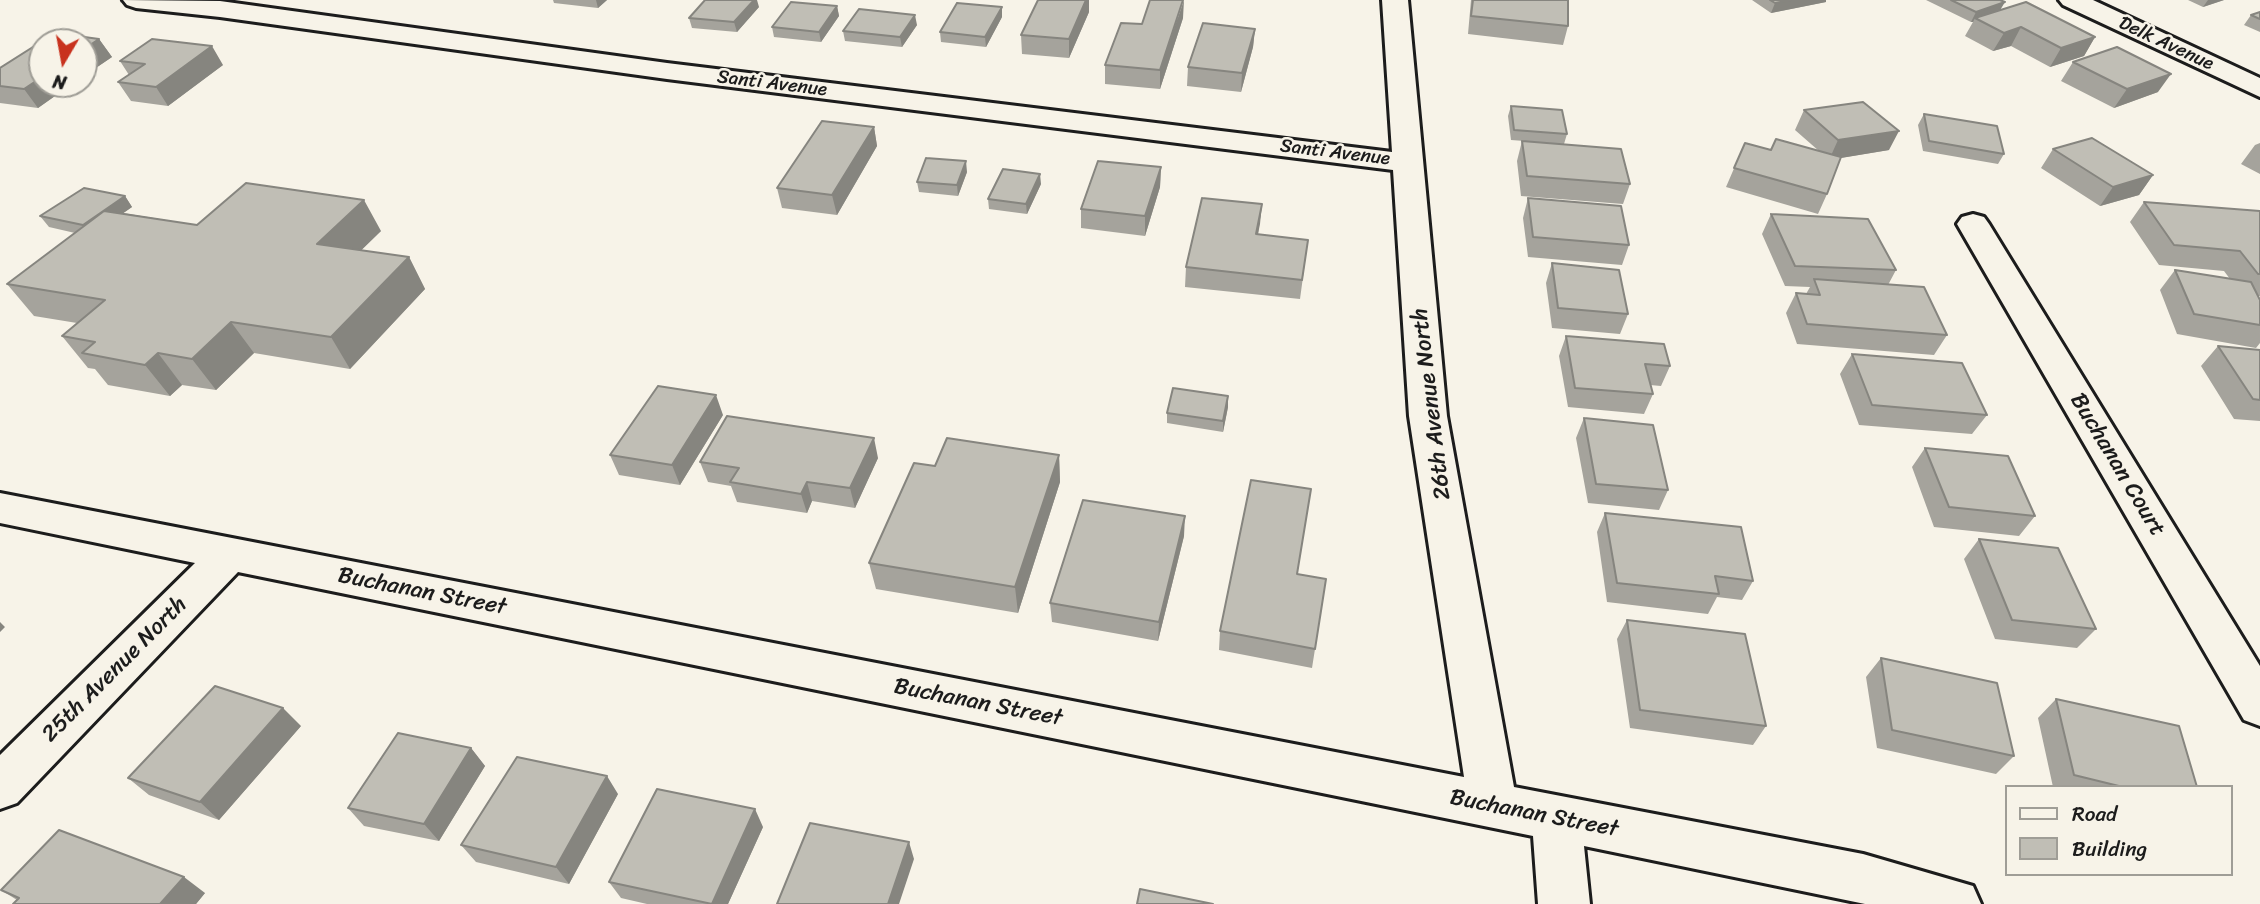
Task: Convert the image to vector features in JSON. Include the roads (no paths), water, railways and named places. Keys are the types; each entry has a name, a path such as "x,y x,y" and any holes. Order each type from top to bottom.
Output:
{"street":[{"name":"Santi Avenue","path":"136,0 224,4 667,71 1409,163"},
{"name":"26th Avenue North","path":"1395,0 1428,416 1493,806"},
{"name":"Delk Avenue","path":"2072,0 2260,89"},
{"name":"Buchanan Court","path":"1973,224 2260,706"},
{"name":"Buchanan Street","path":"0,508 1863,879 1955,904"},
{"name":"25th Avenue North","path":"0,787 230,554"},
{"path":"1556,818 1564,904"}]}
